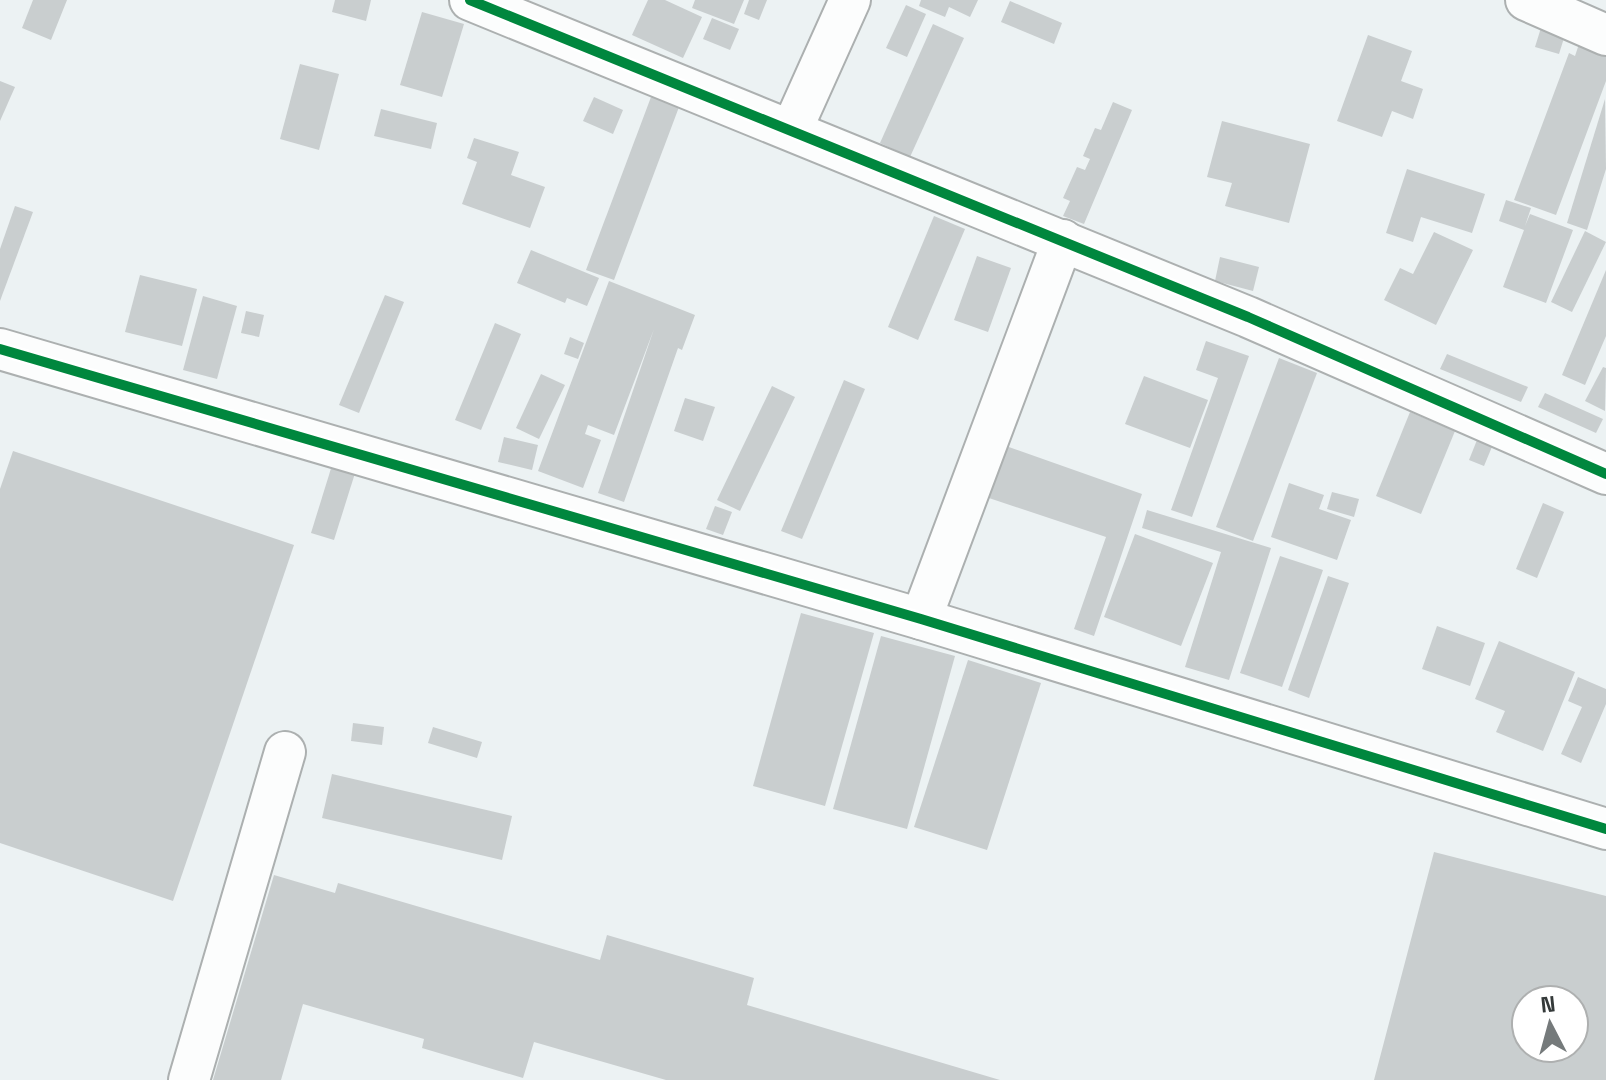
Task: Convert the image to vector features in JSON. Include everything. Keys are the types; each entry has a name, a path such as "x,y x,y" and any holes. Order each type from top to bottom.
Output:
{"street":[{"path":"470,0 1248,317 1606,474"},
{"path":"792,129 850,0"},
{"path":"1526,0 1606,35"},
{"path":"921,619 1063,240"},
{"path":"0,349 921,619 1606,829"},
{"path":"189,1080 285,752"}],"building":[{"path":"33,0 67,0 51,40 22,28"},
{"path":"335,0 371,0 366,21 332,12"},
{"path":"648,0 665,0 702,17 683,58 632,35"},
{"path":"695,0 744,0 734,24 692,8"},
{"path":"749,0 767,0 759,20 744,14"},
{"path":"921,0 978,0 970,17 949,7 945,17 919,6"},
{"path":"1010,1 1062,23 1054,44 1001,22"},
{"path":"906,5 926,14 907,57 886,48"},
{"path":"422,12 464,24 442,97 400,85"},
{"path":"712,18 739,29 730,50 703,39"},
{"path":"1544,18 1568,25 1559,54 1535,47"},
{"path":"933,24 964,38 910,157 880,143"},
{"path":"1368,35 1412,51 1401,81 1423,89 1413,119 1392,111 1382,137 1337,121"},
{"path":"1582,35 1606,44 1606,81 1556,215 1514,200 1569,53 1575,56"},
{"path":"300,64 339,74 319,150 280,139"},
{"path":"0,81 15,87 0,121"},
{"path":"594,97 623,110 613,134 583,121"},
{"path":"651,97 679,107 614,280 586,270"},
{"path":"1605,99 1606,169 1587,230 1567,223"},
{"path":"1113,102 1132,110 1084,224 1063,216 1070,201 1063,198 1077,167 1085,170 1090,159 1083,156 1095,128 1101,130"},
{"path":"381,109 437,123 431,149 374,136"},
{"path":"1222,121 1310,144 1289,223 1225,206 1232,183 1207,177"},
{"path":"474,138 519,152 511,175 545,187 530,228 462,204 477,162 467,158"},
{"path":"1407,169 1485,194 1472,233 1421,217 1413,242 1386,233"},
{"path":"1506,200 1531,208 1525,226 1530,214 1573,230 1546,303 1503,287 1524,230 1499,221"},
{"path":"15,206 33,212 0,301 0,249"},
{"path":"934,216 965,229 918,340 888,327"},
{"path":"1585,231 1606,242 1572,312 1551,302"},
{"path":"1434,232 1473,250 1436,325 1384,300 1400,268 1413,274"},
{"path":"531,250 599,278 587,306 567,298 565,303 517,283"},
{"path":"977,256 1011,268 988,332 954,320"},
{"path":"1220,257 1259,267 1253,291 1215,281"},
{"path":"1606,270 1606,336 1585,385 1562,375"},
{"path":"140,275 197,289 182,346 125,332"},
{"path":"609,281 695,315 682,350 678,348 624,502 598,493 654,329 614,435 588,425 585,434 601,440 583,488 538,471"},
{"path":"385,295 404,302 359,413 339,405"},
{"path":"203,296 237,306 217,379 183,370"},
{"path":"246,311 264,315 259,337 241,333"},
{"path":"495,323 521,334 481,430 455,420"},
{"path":"570,337 584,343 578,359 564,354"},
{"path":"1206,341 1249,356 1192,517 1171,510 1218,378 1196,370"},
{"path":"1447,354 1528,387 1521,402 1440,369"},
{"path":"1279,358 1317,373 1253,541 1216,527"},
{"path":"1603,367 1606,368 1605,411 1585,401"},
{"path":"541,374 565,385 539,439 516,428"},
{"path":"1144,376 1208,400 1190,448 1125,424"},
{"path":"844,380 865,389 802,539 781,531"},
{"path":"772,386 795,397 740,511 717,500"},
{"path":"1545,393 1603,419 1596,433 1538,407"},
{"path":"685,398 715,407 703,441 674,431"},
{"path":"1410,412 1455,431 1421,514 1376,496"},
{"path":"1479,435 1494,442 1484,466 1469,460"},
{"path":"504,437 538,445 532,470 498,462"},
{"path":"989,440 1142,494 1094,636 1074,629 1106,537 971,492"},
{"path":"13,451 294,545 173,901 0,843 0,489"},
{"path":"333,462 356,470 334,540 311,533"},
{"path":"1289,483 1324,495 1319,509 1351,520 1337,560 1271,537"},
{"path":"1332,492 1359,499 1354,517 1327,509"},
{"path":"1543,503 1564,512 1537,578 1516,569"},
{"path":"715,506 732,512 723,535 706,529"},
{"path":"1147,510 1271,548 1229,680 1185,667 1221,552 1142,528"},
{"path":"1135,534 1213,563 1181,646 1104,617"},
{"path":"1280,556 1323,570 1282,687 1240,673"},
{"path":"1328,576 1349,583 1309,698 1288,690"},
{"path":"801,613 874,633 825,806 753,786"},
{"path":"1437,626 1485,643 1470,686 1422,669"},
{"path":"881,636 955,656 907,829 833,809"},
{"path":"1499,641 1575,672 1543,751 1496,732 1505,711 1475,699"},
{"path":"968,660 1041,683 987,850 914,827"},
{"path":"1578,677 1606,689 1606,704 1581,763 1561,754 1582,707 1568,701"},
{"path":"353,723 384,727 382,745 351,741"},
{"path":"433,727 482,742 477,758 428,743"},
{"path":"332,774 512,816 502,860 322,818"},
{"path":"1434,852 1606,896 1606,1080 1374,1080"},
{"path":"274,875 335,893 338,883 600,960 607,935 754,978 747,1005 1000,1080 666,1080 534,1042 523,1078 422,1048 424,1039 303,1004 281,1080 213,1080"}],"cycle path":[{"path":"470,0 1248,317 1606,474"},
{"path":"0,349 921,619 1606,829"}]}
